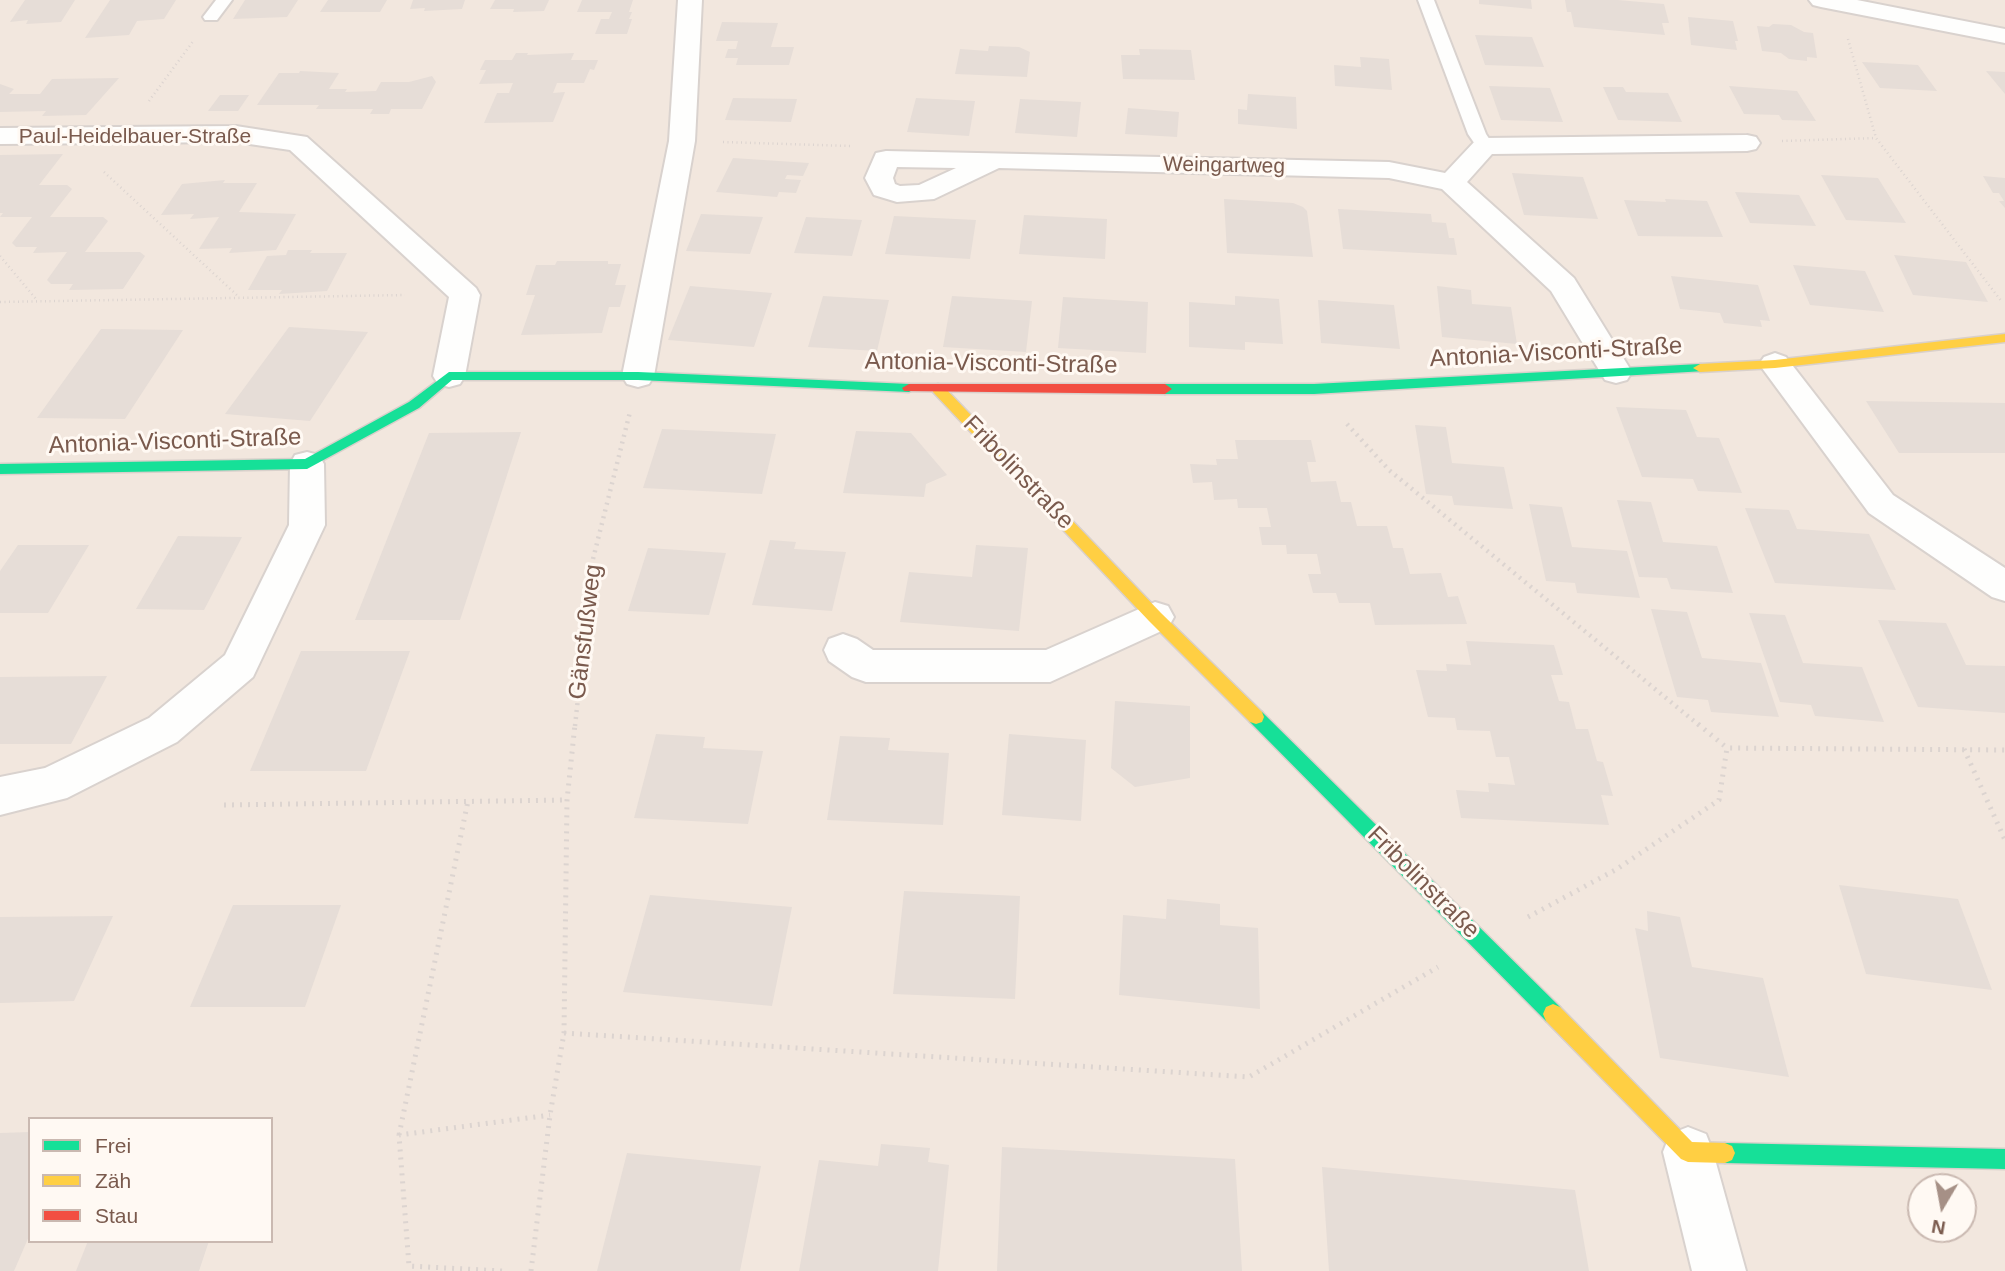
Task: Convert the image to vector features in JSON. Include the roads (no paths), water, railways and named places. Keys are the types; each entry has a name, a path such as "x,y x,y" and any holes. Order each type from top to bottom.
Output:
{"street":[{"path":"638,376 682,141 690,0"},
{"path":"1829,1 2005,36"},
{"name":"Paul-Heidelbauer-Straße","path":"0,136 236,134 298,143 465,295 449,376"},
{"path":"1616,372 1563,285 1451,183 1485,146 1747,143"},
{"name":"Weingartweg","path":"886,159 879,178 884,189 897,194 924,193 995,160 1389,170 1451,183"},
{"name":"Antonia-Visconti-Straße","path":"0,469 307,464 414,405 449,376 638,376 938,389 1314,389 1775,364 2005,338"},
{"path":"1775,364 1881,504 2005,587"},
{"name":"Fribolinstraße","path":"938,389 1156,617 1482,941 1688,1152 1719,1271"},
{"path":"0,796 52,785 163,730 239,666 307,524 307,464"},
{"path":"843,650 866,666 1050,666 1156,617"},
{"path":"1688,1152 2005,1159"}],"lane":[{"path":"211,17 224,0"},
{"path":"1426,0 1485,146"}]}
